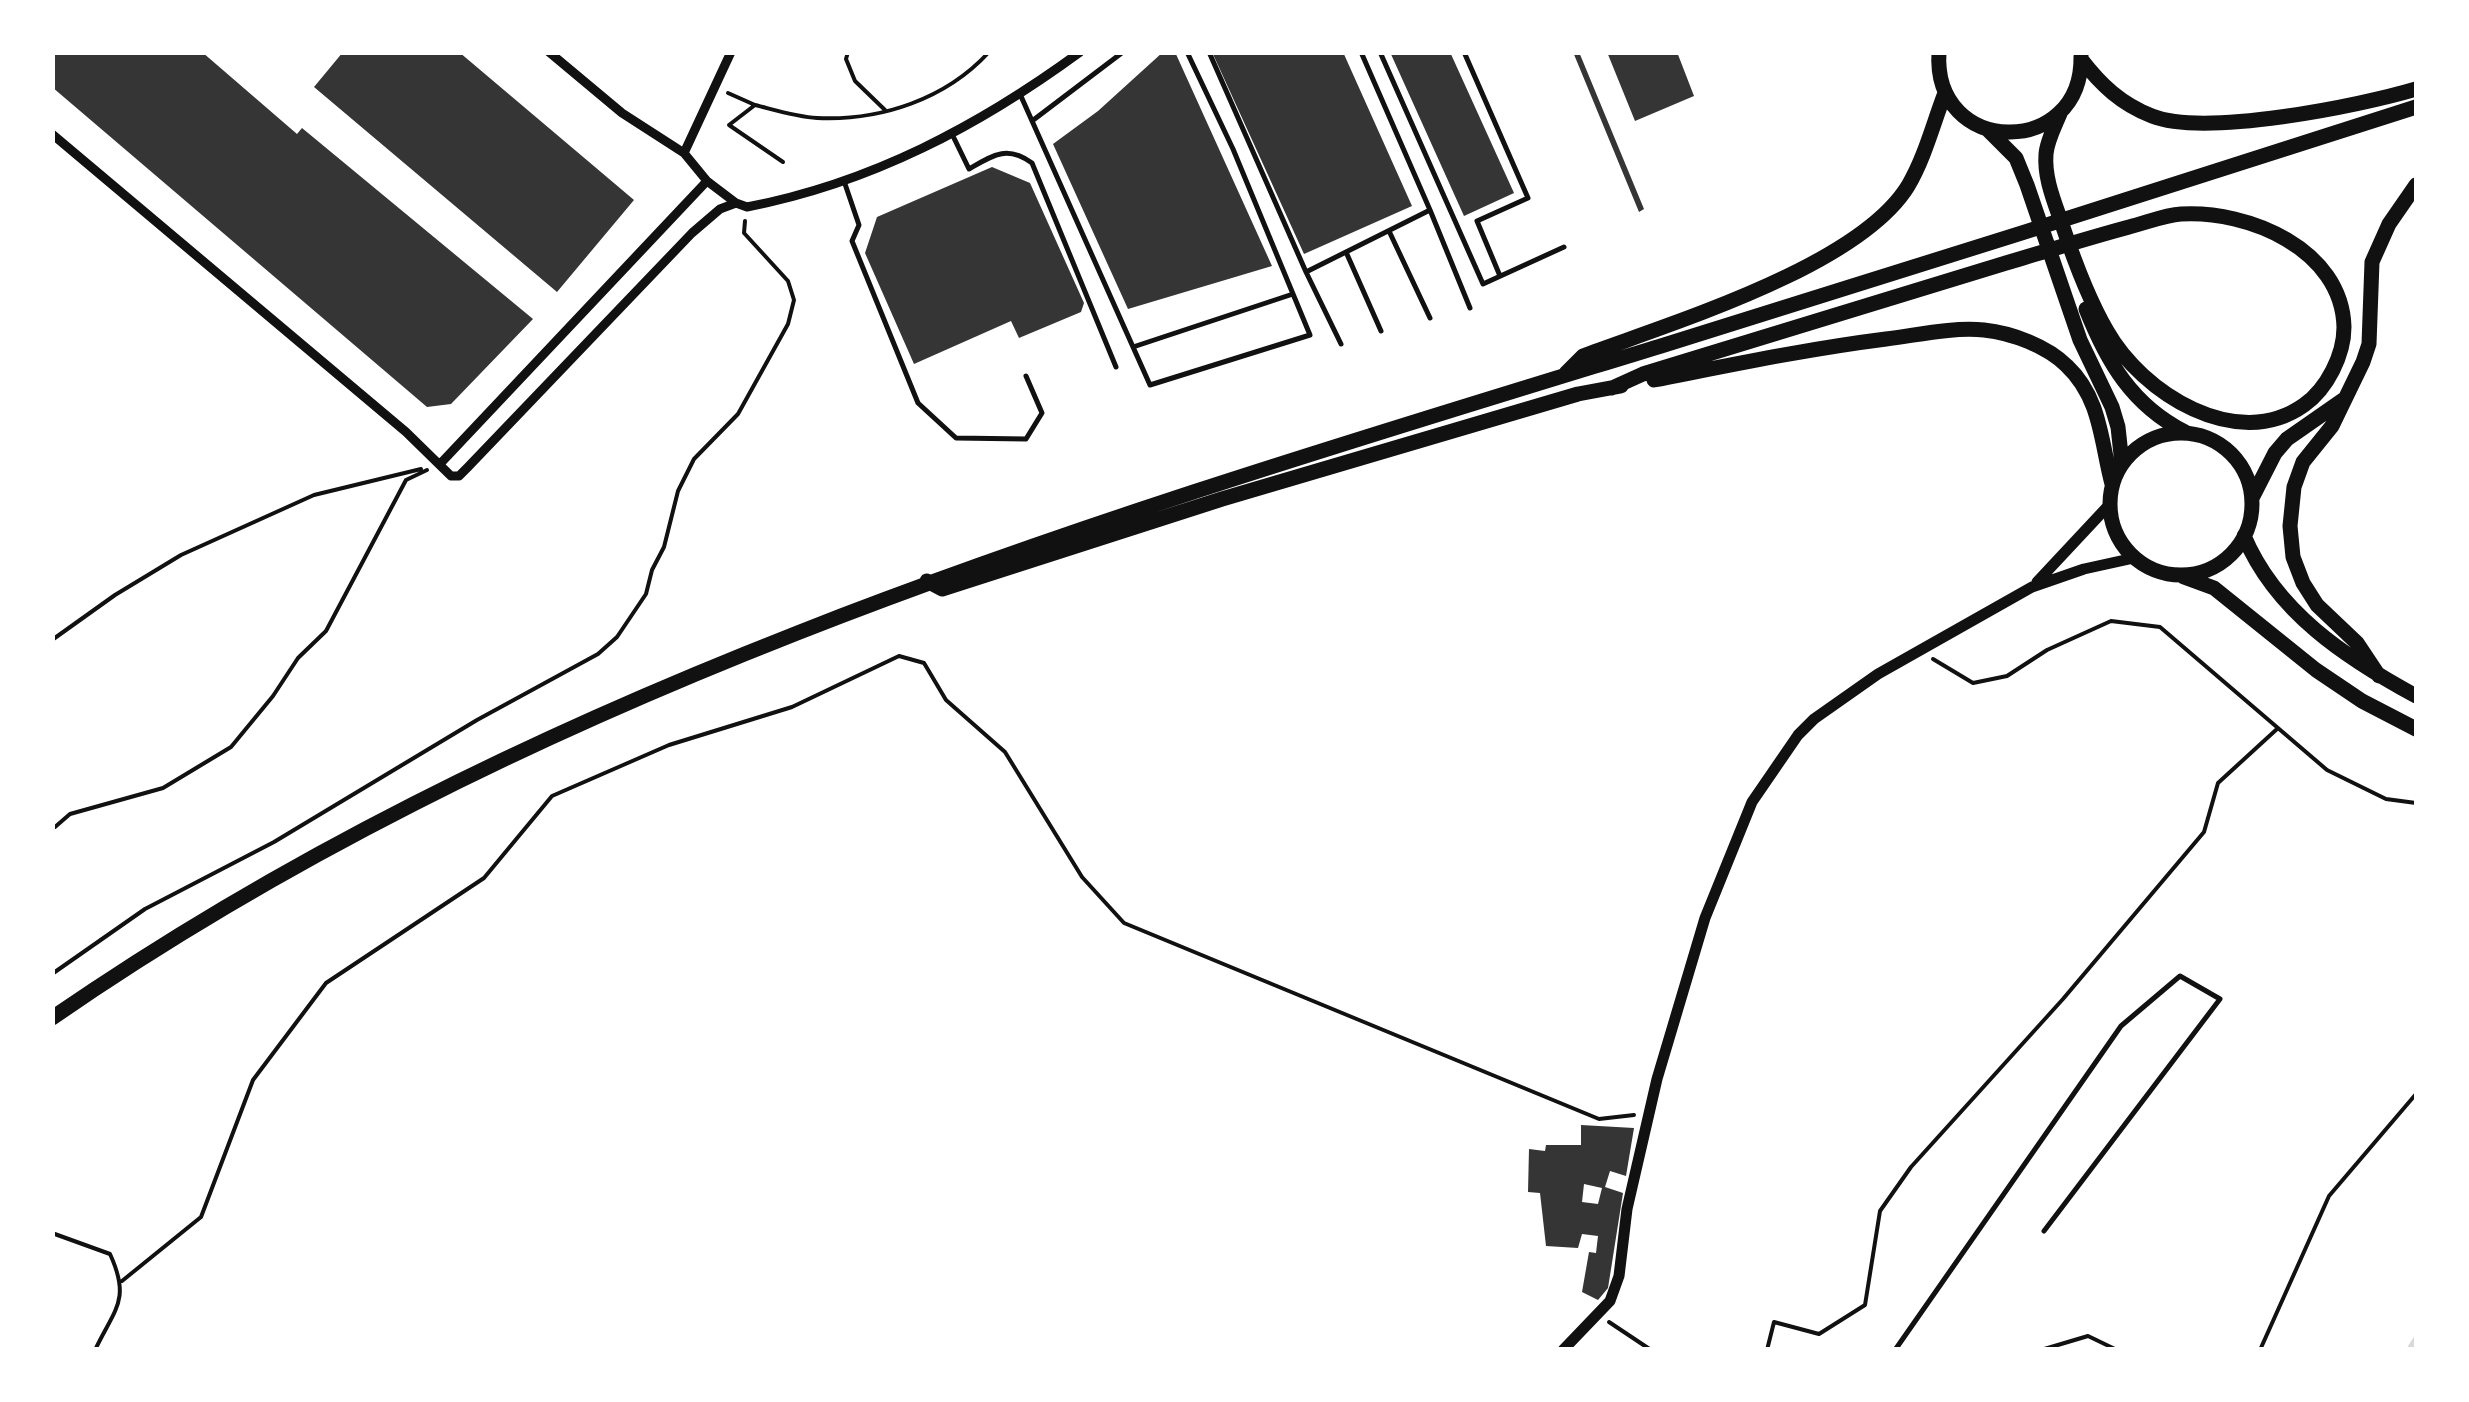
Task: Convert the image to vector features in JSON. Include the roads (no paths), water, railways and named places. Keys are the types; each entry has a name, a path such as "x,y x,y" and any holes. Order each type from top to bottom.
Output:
{"highway":[{"path":"1939,52 1939,73 1946,93 1962,116 1987,130 2016,158 2028,185 2080,340 2112,407 2122,464"},
{"path":"1987,130 2011,133 2049,122 2075,91 2081,56"},
{"path":"2081,56 2116,98 2155,118 2218,125 2337,108 2416,89"},
{"path":"1566,374 1584,356 1750,293 1850,240 1906,189 1924,154 1946,93"},
{"path":"52,1018 140,957 254,890 511,754 670,684 927,581 1139,508 2088,214 2416,107"},
{"path":"1612,388 1700,356 2178,214 2229,217 2256,225 2300,248 2321,266 2341,305 2344,329 2341,350 2314,398 2298,410 2262,422 2220,420 2178,400 2144,377 2108,333 2085,290 2076,266 2047,180 2046,151 2061,111"},
{"path":"2379,676 2357,643 2318,606 2304,583 2293,557 2290,526 2294,487 2303,462 2332,426 2359,372 2368,344 2372,262 2389,224 2416,185"},
{"path":"2085,290 2086,308 2097,337 2121,378 2150,410 2188,433 2212,440 2233,456 2245,472 2252,498 2244,536 2218,565 2180,576"},
{"path":"927,581 942,589 1321,469 1578,394 1824,346 1984,330 2026,340 2067,365 2086,390 2102,426 2112,484 2109,505 2114,532 2134,558 2156,571 2214,588 2316,670 2362,701 2416,729"},
{"path":"2252,498 2287,439 2343,400"},
{"path":"2112,484 2122,464 2140,446 2157,437 2188,433"},
{"path":"2244,536 2256,564 2292,610 2379,676 2416,696"}],"street":[{"path":"549,52 622,113 684,153 707,181 747,207 894,163 1020,94 1080,52"},
{"path":"684,153 730,52"},
{"path":"52,134 451,476 459,476 692,233 720,209 736,203"},
{"path":"440,464 707,181"},
{"path":"2032,588 2109,505"},
{"path":"1563,1350 1610,1302 1619,1276 1627,1209 1649,1113 1706,918 1754,800 1802,730 1856,688 2032,588 2084,569 2134,558"}],"lane":[{"path":"1032,120 1123,52"},
{"path":"1020,94 1150,385 1310,335 1187,52"},
{"path":"1209,52 1341,344"},
{"path":"1360,52 1470,308"},
{"path":"1380,52 1482,284 1564,247"},
{"path":"1464,52 1528,198 1476,221 1500,276"},
{"path":"952,134 969,169 996,154 1018,153 1032,163 1116,368"},
{"path":"844,181 859,225 852,241 918,403 956,438 1026,439 1042,413 1026,376"},
{"path":"1306,272 1430,210"},
{"path":"1389,230 1430,318"},
{"path":"1346,252 1381,331"},
{"path":"1133,346 1293,294"},
{"path":"1895,1350 2121,1026 2180,976 2220,1000 2044,1231"}],"waterway":[{"path":"2409,1350 2416,1339"}]}
